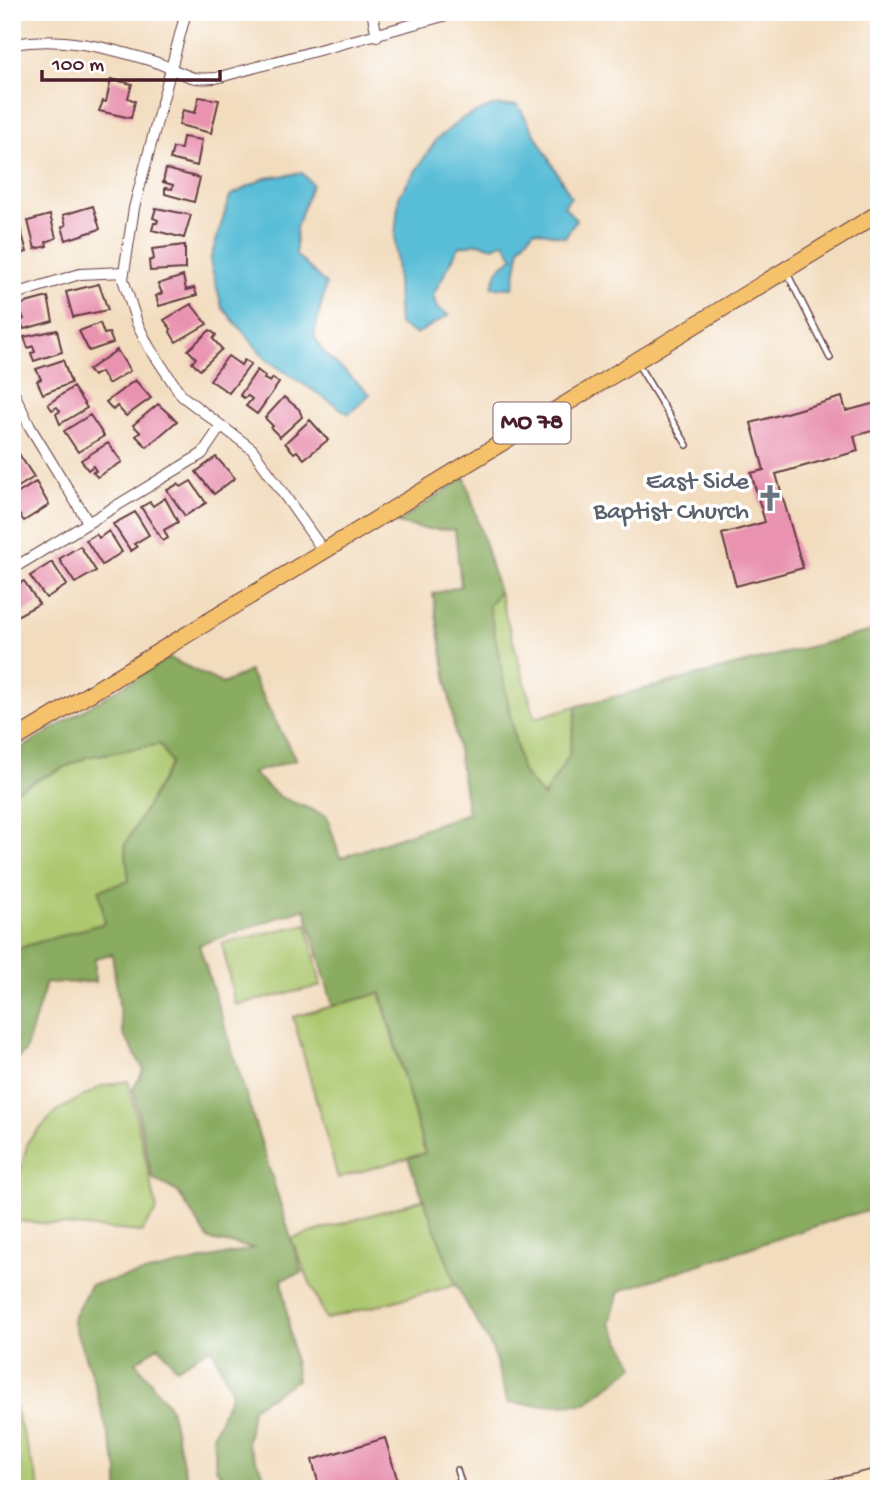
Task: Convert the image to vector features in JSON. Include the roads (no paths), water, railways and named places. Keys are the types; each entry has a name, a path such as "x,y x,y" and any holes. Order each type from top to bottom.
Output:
{"main road":[{"name":"MO 78","path":"12,741 879,214"}],"street":[{"path":"186,12 134,208 123,279 137,323 149,347 182,396 252,449 323,550"},
{"path":"372,12 377,36"},
{"path":"12,44 41,40 67,41 118,51 171,67 194,78 216,78 458,12"},
{"path":"12,295 80,274 124,272"},
{"path":"12,389 30,427 88,522"},
{"path":"12,569 202,454 222,426"},
{"path":"824,1489 879,1476"}],"lane":[{"path":"786,270 830,358"},
{"path":"636,361 687,445"},
{"path":"457,1470 463,1489"}],"water":[{"path":"518,105 571,197 564,206 576,220 565,237 534,230 520,247 513,288 492,287 498,269 514,257 504,242 494,247 478,243 459,247 433,295 437,308 449,315 416,334 399,325 395,236 399,196 437,139 463,118 493,106"},
{"path":"302,173 312,184 296,228 296,255 326,284 314,336 323,352 370,394 349,414 267,360 222,307 210,261 230,196 265,178"}],"place":[{"name":"East Side Baptist Church","path":"770,498"}]}
